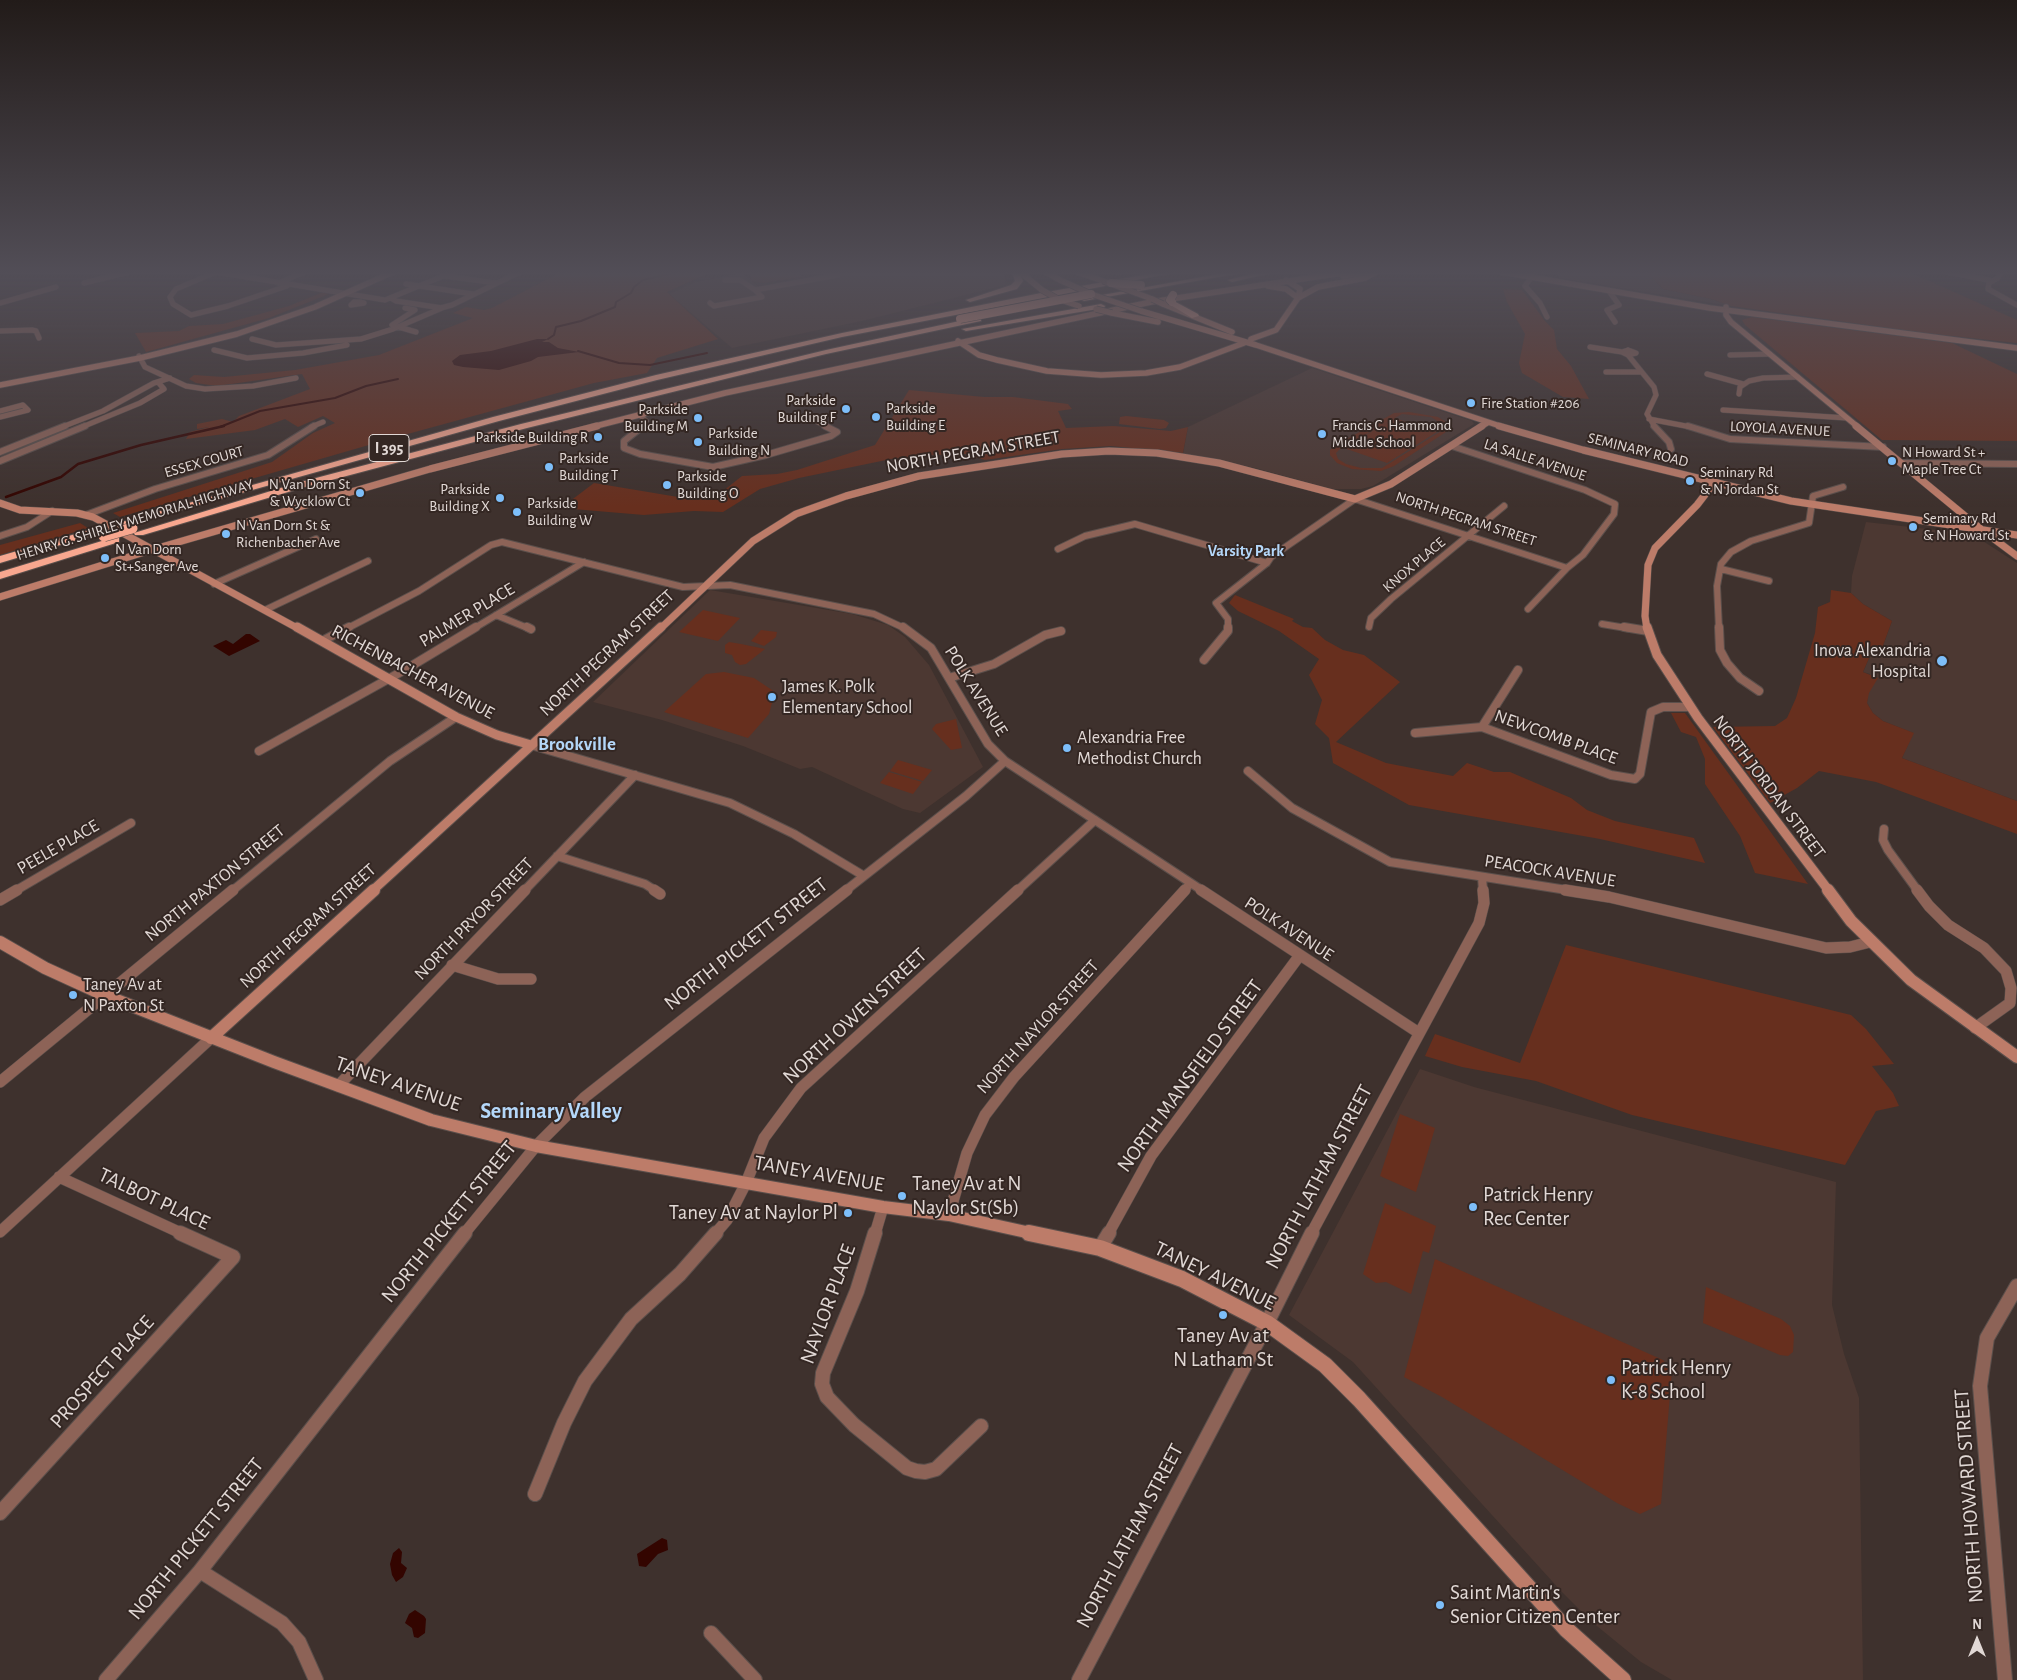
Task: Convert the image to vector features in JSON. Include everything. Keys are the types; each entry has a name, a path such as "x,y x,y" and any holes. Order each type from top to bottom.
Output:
{"highway":[{"path":"656,378 768,350"},
{"name":"HENRY G. SHIRLEY MEMORIAL HIGHWAY","path":"0,576 105,536 486,421 775,350"},
{"path":"131,528 433,442 655,384 798,350"},
{"path":"433,442 816,350"},
{"name":"HENRY G. SHIRLEY MEMORIAL HIGHWAY","path":"0,560 105,536 693,384 838,350"},
{"path":"693,384 853,350"},
{"path":"0,567 105,536"}],"main road":[{"path":"0,383 167,350"},
{"path":"0,597 151,550 430,469 639,414 915,350"},
{"path":"972,350 979,355 997,360 1058,372 1101,375 1146,373 1176,368 1203,360 1225,350"},
{"name":"SEMINARY ROAD","path":"1278,350 1487,423 1714,483 1811,505 2017,535"},
{"path":"1766,350 1982,530 2017,556"},
{"path":"1355,499 1392,484 1487,423"},
{"name":"NORTH PEGRAM STREET","path":"211,1038 636,651 753,541 796,514 890,483 945,471 1079,452 1132,451 1219,463 1355,499"},
{"name":"NORTH JORDAN STREET","path":"1714,483 1664,537 1651,556 1645,578 1645,616 1648,631 1657,655 1690,707 1834,902 1870,942 1911,980 2017,1057"},
{"name":"RICHENBACHER AVENUE","path":"0,503 20,510 86,515 106,524 322,641 456,717 497,735 531,745"},
{"path":"1898,519 1949,521 1956,517 1954,507"},
{"name":"TANEY AVENUE","path":"0,942 45,968 104,995 211,1038 431,1120 536,1146 883,1207 949,1215 1100,1248 1182,1279 1267,1323 1332,1372 1566,1629 1624,1680"}],"street":[{"path":"216,350 246,358 317,350"},
{"path":"1612,350 1622,352 1627,350"},
{"path":"1629,350 1636,354 1628,355 1628,358 1652,383 1655,390 1654,399 1647,412 1649,419 1669,442 1671,449"},
{"path":"1730,355 1770,354"},
{"path":"139,357 151,370 195,388 220,390 296,378"},
{"path":"1606,372 1641,372"},
{"path":"1707,374 1743,384 1763,378 1798,377"},
{"path":"0,452 103,411 158,382 170,378"},
{"path":"0,462 140,403 164,389 158,382"},
{"path":"1739,394 1743,384"},
{"path":"0,411 23,405 28,410 0,417"},
{"path":"1723,410 1847,418"},
{"path":"639,414 646,421 645,424 624,441 623,447 626,450 713,467 766,455 832,436 838,432 810,418 796,416"},
{"name":"LOYOLA AVENUE","path":"1649,419 1685,425 1715,436 1730,439 1882,447"},
{"name":"ESSEX COURT","path":"86,515 155,489 268,455 305,430 323,422"},
{"name":"LA SALLE AVENUE","path":"1452,446 1609,500"},
{"path":"1901,462 2017,464"},
{"path":"1760,691 1740,678 1727,663 1720,650 1717,586 1725,558 1744,544 1809,523 1813,496 1844,487"},
{"path":"1204,660 1228,631 1228,619 1216,603 1291,542 1355,499"},
{"name":"NORTH PEGRAM STREET","path":"1355,499 1567,568"},
{"path":"1528,609 1567,568 1584,555 1614,514 1616,508 1609,500"},
{"name":"KNOX PLACE","path":"1369,627 1371,618 1504,506"},
{"path":"0,536 27,527 52,511"},
{"path":"1058,549 1092,534 1135,524 1267,563"},
{"path":"214,584 316,539"},
{"name":"POLK AVENUE","path":"322,641 419,591 485,549 500,542 517,544 671,585 703,587 720,584 730,585 874,614 899,624 920,638 938,658 984,739 1005,761 1419,1033"},
{"path":"265,610 368,561"},
{"name":"PALMER PLACE","path":"259,751 389,679 584,562"},
{"path":"1721,569 1769,581"},
{"path":"496,615 531,629"},
{"path":"1602,624 1648,631"},
{"path":"949,678 994,664 1045,634 1061,631"},
{"path":"1482,727 1518,670"},
{"name":"NEWCOMB PLACE","path":"1415,733 1482,727 1625,779 1635,779 1640,774 1651,712 1663,707 1690,707"},
{"name":"NORTH PAXTON STREET","path":"0,1082 390,761 456,717"},
{"name":"RICHENBACHER AVENUE","path":"531,745 730,802 794,834 864,876"},
{"name":"NORTH PICKETT STREET","path":"106,1680 200,1571 434,1269 536,1146 585,1097 966,796 1005,761"},
{"name":"PEACOCK AVENUE","path":"1248,770 1292,808 1382,859 1409,866 1609,896 1826,948 1850,947 1870,942"},
{"name":"NORTH PRYOR STREET","path":"338,1086 635,775"},
{"name":"NORTH OWEN STREET","path":"535,1494 564,1423 585,1381 631,1320 680,1274 727,1220 746,1183 764,1138 801,1088 1095,820"},
{"name":"PEELE PLACE","path":"0,900 132,823"},
{"path":"1884,829 1883,840 1888,850 1928,906 1948,925 1984,948 2006,971 2011,988 2010,1002 1975,1028"},
{"path":"557,856 645,884 660,894"},
{"name":"NORTH LATHAM STREET","path":"1082,1679 1267,1323 1330,1196 1479,923 1484,903 1482,877"},
{"name":"NORTH NAYLOR STREET","path":"949,1215 967,1154 985,1114 1014,1076 1190,884"},
{"name":"NORTH MANSFIELD STREET","path":"1100,1248 1151,1156 1300,955"},
{"path":"452,965 498,979 531,979"},
{"name":"NORTH PEGRAM STREET","path":"0,1232 211,1038"},
{"name":"TALBOT PLACE","path":"59,1177 233,1257"},
{"name":"NAYLOR PLACE","path":"883,1207 857,1291 823,1373 822,1384 826,1397 854,1426 907,1468 916,1471 925,1472 936,1469 981,1426"},
{"name":"PROSPECT PLACE","path":"0,1513 233,1257"},
{"name":"NORTH HOWARD STREET","path":"2005,1680 1985,1469 1980,1386 1987,1338 2003,1307 2017,1286"},
{"path":"200,1571 282,1623 299,1642 316,1680"},
{"path":"711,1632 755,1680"}],"shaded area":[{"path":"391,350 681,350 657,358 647,373 594,383 393,438 120,517 113,513 272,462 313,433 335,423 323,416 298,427 285,419 255,430 186,439 190,432 209,427 197,429 197,424 222,419 233,422 239,416 310,389 302,374 217,386 196,383 189,379 194,375 224,377 295,370 379,355"},
{"path":"571,350 579,352 538,357 531,361 499,370 463,367 454,365 452,361 460,355 491,351"},
{"path":"1522,350 1558,350 1571,366 1589,399 1563,397 1522,373 1519,363"},
{"path":"1775,350 1968,350 2017,374 2017,441 1882,440"},
{"name":"Francis C. Hammond Middle School","path":"1312,368 1472,421 1474,424 1373,486 1361,489 1331,489 1255,468 1183,454 1188,427"},
{"path":"909,390 984,397 1013,397 1068,404 1072,409 1058,411 1066,428 1114,426 1171,431 1188,427 1183,453 1111,446 1062,449 985,460 965,454 935,455 891,459 799,478 760,489 723,512 694,511 644,515 561,508 594,483 690,499 718,495 742,476 777,474 797,470 875,445"},
{"path":"1409,412 1438,417 1446,422 1449,430 1394,466 1381,471 1352,469 1337,463 1330,455 1330,450 1336,445 1394,413","holes":["1402,414 1431,417 1442,424 1443,430 1382,468 1361,468 1346,464 1338,459 1336,453 1340,449"]},
{"path":"1120,417 1164,420 1169,423 1166,428 1160,429 1119,424"},
{"path":"1395,418 1437,432 1387,463 1344,448"},
{"name":"Inova Alexandria Hospital","path":"1866,522 1972,534 2017,563 2017,801 1902,758 1913,733 1883,721 1873,713 1867,703 1870,674 1863,672 1873,649 1881,651 1892,621 1863,604 1851,593 1852,576"},
{"path":"80,523 88,528 0,555 0,545"},
{"name":"James K. Polk Elementary School","path":"710,590 852,614 888,625 905,637 929,665 983,767 920,813 903,809 812,767 800,769 743,746 662,720 593,702"},
{"path":"1831,590 1851,593 1863,604 1892,621 1881,651 1873,649 1863,672 1878,678 1869,693 1867,703 1873,713 1883,721 1914,733 1902,758 2017,801 2017,834 1876,782 1819,771 1797,788 1770,803 1713,727 1775,726 1787,718 1796,698 1815,633 1818,607 1830,602"},
{"path":"1235,595 1294,619 1292,621 1303,627 1312,628 1325,640 1343,650 1364,655 1400,682 1336,742 1386,763 1453,776 1467,763 1494,772 1510,772 1571,798 1587,810 1615,821 1694,838 1705,863 1600,839 1409,805 1333,763 1329,738 1315,724 1322,700 1309,675 1319,659 1279,631 1238,611 1229,603"},
{"path":"703,610 740,618 718,641 679,632"},
{"path":"761,630 777,632 776,637 764,646 751,641"},
{"path":"246,634 250,634 260,641 229,656 213,646 226,640 233,644"},
{"path":"729,642 765,649 746,664 740,665 735,662 732,655 725,653 725,645"},
{"path":"724,672 754,678 775,692 769,714 748,738 664,712 706,674"},
{"path":"1671,713 1685,713 1808,884 1755,873 1740,836 1705,784 1705,759 1696,737 1681,732"},
{"path":"956,719 962,748 951,750 932,729 936,724"},
{"path":"898,760 932,770 923,781 890,771"},
{"path":"889,772 922,782 913,794 880,783"},
{"path":"1566,945 1851,1015 1866,1029 1894,1064 1872,1066 1893,1093 1899,1106 1876,1111 1845,1165 1632,1115 1536,1081 1462,1067 1425,1056 1435,1034 1520,1063"},
{"name":"Patrick Henry K-8 School","path":"1420,1069 1474,1087 1836,1182 1832,1305 1844,1354 1859,1398 1863,1680 1672,1680 1641,1662 1592,1622 1561,1591 1353,1362 1289,1315"},
{"path":"1400,1114 1435,1128 1416,1192 1380,1176"},
{"path":"1385,1203 1436,1226 1429,1253 1423,1251 1411,1294 1386,1282 1376,1283 1363,1274"},
{"path":"1435,1259 1663,1360 1672,1370 1661,1504 1640,1514 1617,1503 1442,1397 1404,1377"},
{"path":"1706,1287 1781,1319 1790,1326 1794,1335 1793,1352 1788,1356 1780,1355 1703,1323"},
{"path":"662,1538 667,1540 668,1550 658,1554 646,1567 639,1566 637,1554"},
{"path":"399,1548 402,1552 401,1563 407,1568 403,1577 396,1582 392,1575 390,1564 393,1553"},
{"path":"415,1610 426,1619 425,1633 418,1638 414,1637 412,1628 405,1623 409,1614"}],"waterway":[{"path":"578,351 619,363 650,365 707,353"},
{"path":"220,427 260,411 335,398 366,386 398,379"},
{"path":"6,497 61,477 78,464 141,445 220,427"}],"place":[{"name":"Fire Station #206","path":"1471,403"},
{"name":"Parkside Building F","path":"846,409"},
{"name":"Parkside Building E","path":"876,417"},
{"name":"Parkside Building M","path":"698,418"},
{"name":"Francis C. Hammond Middle School","path":"1322,434"},
{"name":"Parkside Building R","path":"598,437"},
{"name":"Parkside Building N","path":"698,442"},
{"name":"N Howard St + Maple Tree Ct","path":"1892,461"},
{"name":"Parkside Building T","path":"549,467"},
{"name":"Seminary Rd & N Jordan St","path":"1690,481"},
{"name":"Parkside Building O","path":"667,485"},
{"name":"N Van Dorn St & Wycklow Ct","path":"360,493"},
{"name":"Parkside Building X","path":"500,498"},
{"name":"Parkside Building W","path":"517,512"},
{"name":"Seminary Rd & N Howard St","path":"1913,527"},
{"name":"N Van Dorn St & Richenbacher Ave","path":"226,534"},
{"name":"N Van Dorn St+Sanger Ave","path":"105,558"},
{"name":"Inova Alexandria Hospital","path":"1942,661"},
{"name":"James K. Polk Elementary School","path":"772,697"},
{"name":"Alexandria Free Methodist Church","path":"1067,748"},
{"name":"Taney Av at N Paxton St","path":"73,995"},
{"name":"Taney Av at N Naylor St(Sb)","path":"902,1196"},
{"name":"Patrick Henry Rec Center","path":"1473,1207"},
{"name":"Taney Av at Naylor Pl","path":"848,1213"},
{"name":"Taney Av at N Latham St","path":"1223,1315"},
{"name":"Patrick Henry K-8 School","path":"1611,1380"},
{"name":"Saint Martin's Senior Citizen Center","path":"1440,1605"}],"district":[{"name":"Varsity Park","path":"1246,551"},
{"name":"Brookville","path":"577,744"},
{"name":"Seminary Valley","path":"551,1111"}]}
